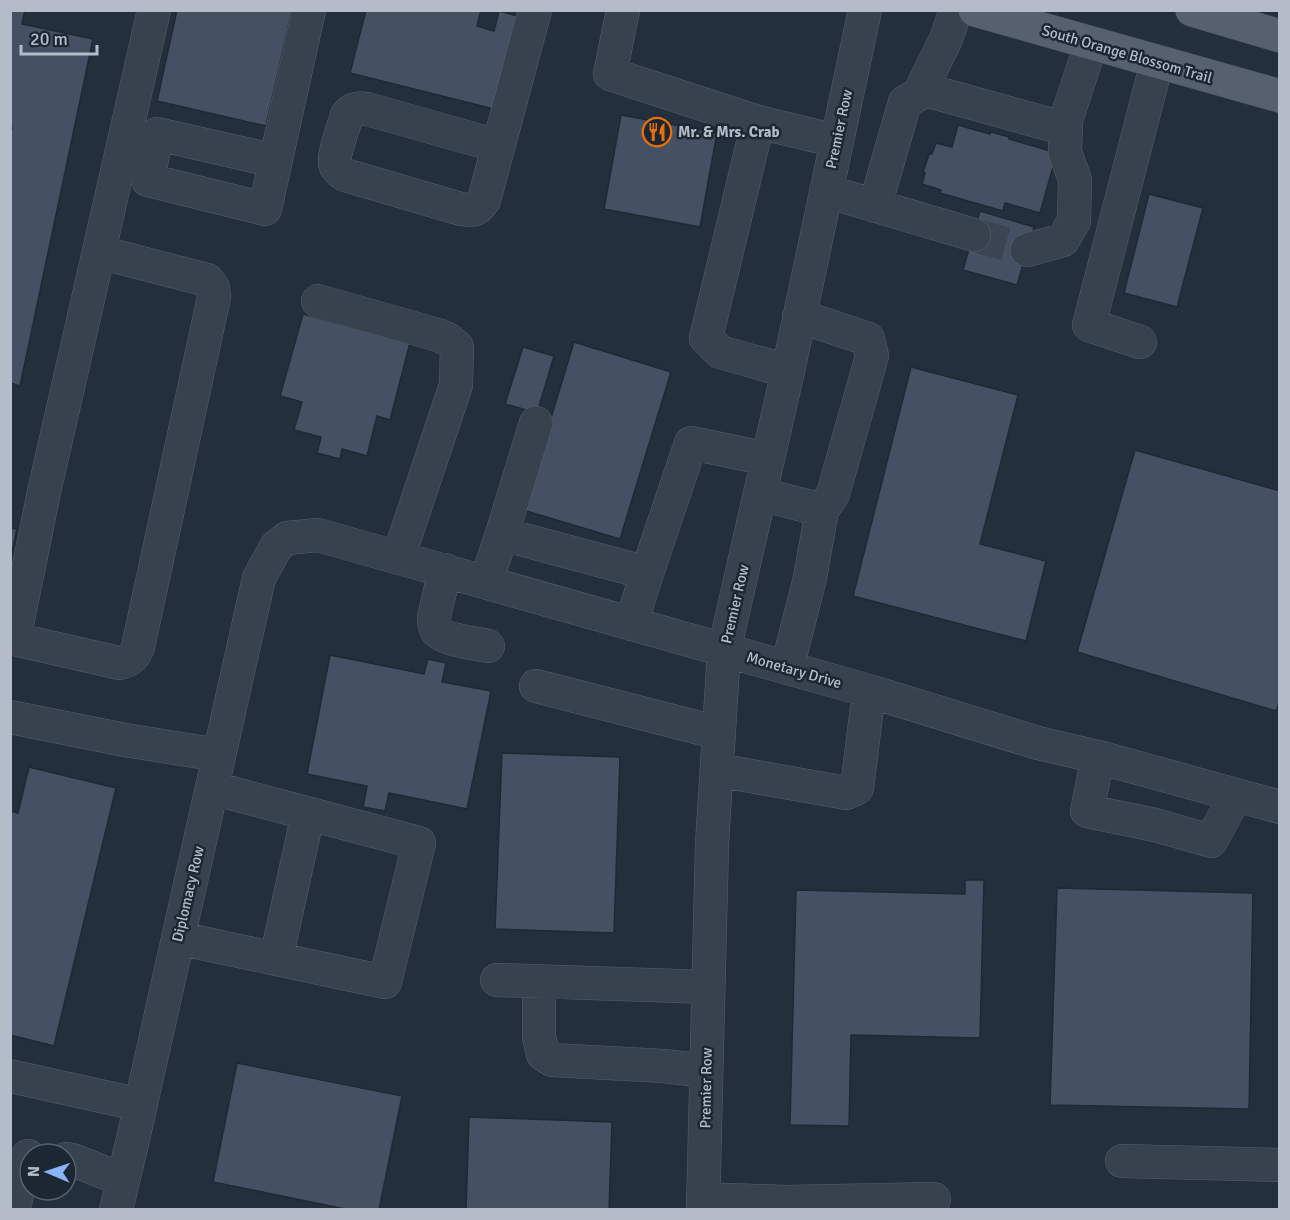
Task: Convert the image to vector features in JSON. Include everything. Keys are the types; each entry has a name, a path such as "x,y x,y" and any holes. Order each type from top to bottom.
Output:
{"main road":[{"name":"South Orange Blossom Trail","path":"975,10 1280,96"},
{"path":"1192,10 1237,17 1280,36"}],"street":[{"path":"99,252 207,280 213,288 214,297 138,647 134,657 127,662 119,663 12,638 44,492 154,10"},
{"path":"276,161 309,10"},
{"path":"498,146 359,108 347,115 335,156 335,165 345,175 450,206 471,210 480,207 484,200 536,10"},
{"path":"623,10 610,74 758,122 837,141"},
{"name":"Premier Row","path":"703,1204 712,844 724,651 788,371 865,10"},
{"path":"875,206 905,102 919,94 922,89 946,39 956,10"},
{"path":"1027,250 1063,240 1074,221 1075,180 1065,152 1065,129 1091,44"},
{"path":"1140,342 1089,325 1156,62"},
{"path":"922,89 1065,129"},
{"path":"758,122 706,338 720,352 788,371"},
{"path":"826,191 974,235"},
{"path":"318,301 438,335 457,347 456,385 398,558"},
{"path":"787,668 810,578 822,510 833,494 872,357 868,339 799,315"},
{"path":"486,582 536,423"},
{"path":"631,624 691,443 768,459"},
{"path":"760,494 822,510"},
{"path":"502,534 647,573"},
{"name":"Monetary Drive","path":"259,578 276,546 287,538 318,535 868,691 1038,743 1098,757 1280,807"},
{"path":"445,570 434,624 438,632 446,637 488,646"},
{"name":"Diplomacy Row","path":"119,1195 259,578"},
{"path":"536,686 719,733"},
{"path":"717,770 846,793 857,788 868,691"},
{"path":"10,717 125,740 219,755"},
{"path":"1098,757 1087,811 1155,825 1211,841 1236,795"},
{"path":"178,938 385,982 418,843 212,788"},
{"path":"276,959 308,814"},
{"path":"497,980 708,987"},
{"path":"539,981 539,1037 543,1054 552,1060 664,1066 706,1071"},
{"path":"10,1076 141,1104"},
{"path":"1122,1161 1280,1165"},
{"path":"78,1164 119,1195"},
{"path":"13,1209 18,1182"},
{"path":"703,1204 934,1199"}],"building":[{"path":"10,10 25,10 22,24 93,39 20,386 10,383 10,135 12,128 10,128"},
{"path":"177,10 292,10 266,126 157,101"},
{"path":"366,10 481,10 477,26 494,31 499,11 521,17 498,110 350,73"},
{"path":"621,115 717,133 700,227 604,209"},
{"path":"958,125 1009,137 1009,139 1057,153 1040,213 1005,203 1003,211 940,193 941,190 922,184 929,154 932,154 936,143 952,147"},
{"path":"1149,194 1203,208 1177,307 1124,293"},
{"path":"980,211 1034,227 1017,285 963,270"},
{"path":"303,314 410,343 390,420 377,416 367,456 342,449 340,459 317,453 321,437 294,430 302,402 280,396"},
{"path":"574,342 671,372 620,539 523,510"},
{"path":"523,347 554,356 537,413 505,404"},
{"path":"911,367 1018,395 980,544 1046,561 1026,641 853,596"},
{"path":"1135,450 1280,491 1280,700 1276,711 1077,652"},
{"path":"10,528 17,529 10,562"},
{"path":"330,655 424,674 428,659 446,663 442,682 491,691 467,809 389,793 385,811 363,807 367,786 307,774"},
{"path":"502,753 620,757 614,933 495,929"},
{"path":"29,767 116,788 54,1046 10,1035 10,811 18,813"},
{"path":"965,880 984,880 980,1038 851,1035 849,1126 790,1125 796,890 965,894"},
{"path":"1057,888 1253,893 1249,1109 1050,1105"},
{"path":"237,1063 402,1096 379,1210 350,1210 213,1182"},
{"path":"469,1117 612,1122 609,1210 466,1210"}],"tunnel":[{"path":"974,235 1027,250"}],"place":[{"name":"Mr. & Mrs. Crab","path":"657,132"}]}
